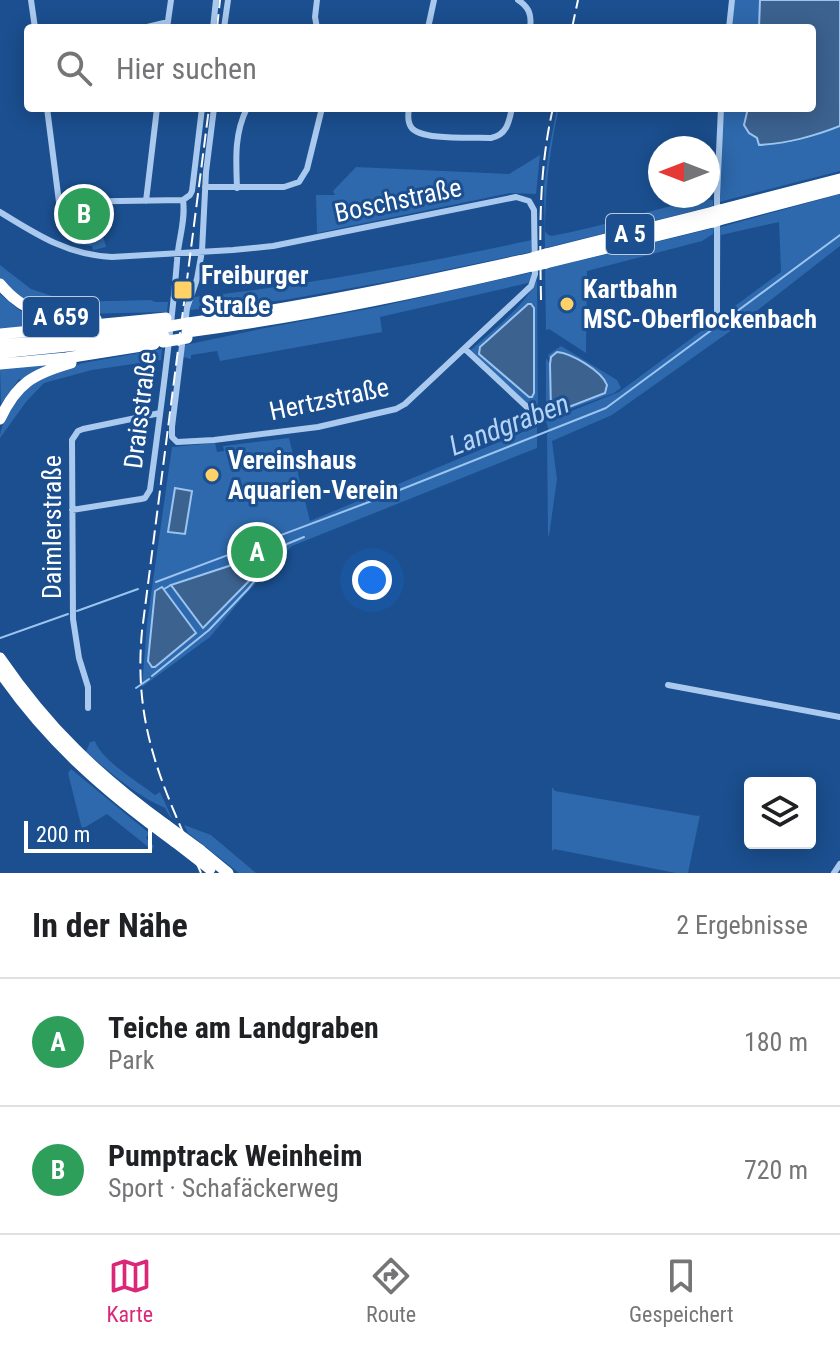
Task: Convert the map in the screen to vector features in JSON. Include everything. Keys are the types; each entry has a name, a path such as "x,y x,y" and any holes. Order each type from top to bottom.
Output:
{"highway":[{"name":"A 5","path":"716,216 840,179"},
{"name":"A 5","path":"188,327 232,326 387,298 533,266 546,259 840,188"},
{"name":"A 5","path":"0,353 164,331 385,289 533,266"},
{"name":"A 659","path":"0,284 18,303 41,314 133,321"},
{"path":"0,334 133,321 164,331 188,327"},
{"name":"A 5","path":"0,345 164,331"},
{"name":"A 5","path":"0,419 17,390 35,376 115,351 164,331"},
{"name":"A 5","path":"0,364 115,351"},
{"path":"0,658 78,759 228,873"},
{"path":"0,672 30,713 117,798 212,871"}],"street":[{"path":"31,0 34,24"},
{"path":"168,24 171,0"},
{"path":"213,24 216,0"},
{"path":"225,24 228,0"},
{"path":"316,24 317,0"},
{"path":"429,24 434,0"},
{"path":"518,0 529,9 530,24"},
{"path":"729,24 732,0"},
{"path":"433,10 443,1"},
{"path":"48,112 59,202 183,200"},
{"path":"146,201 157,112"},
{"name":"Draisstraße","path":"72,510 141,499 148,495 174,307 177,253 184,221 183,200 192,191 202,112"},
{"path":"0,212 76,253 112,257 202,251 214,112"},
{"path":"237,188 237,135 245,112"},
{"path":"205,187 284,187 299,182 307,169 321,112"},
{"path":"409,112 411,127 420,134 491,138 506,130 511,112"},
{"path":"717,318 721,112"},
{"name":"Boschstraße","path":"202,251 273,246 520,197 529,201 534,210 533,266"},
{"name":"Hertzstraße","path":"202,251 187,308 172,427 177,442 318,427 396,409 523,295 531,286 533,266"},
{"path":"465,349 528,408"},
{"name":"Daimlerstraße","path":"88,708 88,687 79,658 73,619 74,435 83,429 160,413"},
{"path":"668,685 840,717"},
{"path":"834,873 840,864"}],"shaded area":[{"path":"733,0 760,0 759,24 730,24"},
{"path":"760,0 840,0 840,126 800,139 759,145 757,138 749,133 744,125 747,112 816,112 816,24 759,24"},
{"path":"558,112 547,184 547,234 570,232 662,208 705,208 545,248 544,186"},
{"path":"723,112 747,112 744,125 787,143 840,126 840,171 720,202"},
{"path":"540,155 536,194 510,193 317,233 316,195 335,195 333,191 356,167 509,174"},
{"path":"840,194 840,246 736,327 612,415 552,441 557,479 549,536 549,432 546,421 619,392 781,272 779,222 721,235 720,291 717,290 717,228"},
{"path":"99,221 106,247 93,250 92,246 74,244 68,227 74,222 87,224"},
{"path":"714,228 713,234 702,241 587,271 586,353 546,330 545,269"},
{"path":"532,240 531,252 402,279 284,300 190,310 194,297 364,273"},
{"path":"0,265 31,289 70,302 151,300 168,302 167,312 79,314 27,304 0,278"},
{"path":"533,272 528,283 380,317 382,332 220,361 217,351 191,355 191,359 183,357 185,345 378,307"},
{"path":"537,280 538,416 471,350 507,318","holes":["533,305 529,397 479,354 480,347 521,310"]},
{"path":"0,294 19,310 36,318 96,321 0,329"},
{"path":"528,304 534,308 532,397 479,354 480,347"},
{"path":"561,346 617,380 621,388 546,418 546,358 550,364 550,408 553,412 605,393 551,357 550,361 548,355"},
{"path":"162,349 161,360 92,370 44,383 0,438 7,416 31,382 19,379 1,404 0,367 72,361 46,375 83,363"},
{"path":"557,352 578,359 599,374 607,385 605,393 556,412 551,411 550,364 551,357"},
{"path":"531,413 537,421 537,448 292,546 210,637 142,687 147,623 172,447 215,443 217,452 224,451 223,446 289,438 310,521 530,429"},
{"path":"175,488 192,491 185,534 168,532"},
{"path":"235,564 251,579 203,628 171,585"},
{"path":"162,587 196,633 152,667 148,661 155,591"},
{"path":"95,741 105,756 121,770 155,795 160,792 172,818 165,808 133,790 86,752 90,742"},
{"path":"71,769 149,833 146,838 154,846 152,850 107,814 82,829 68,773"},
{"path":"552,787 555,791 700,815 688,873 552,851"},
{"path":"184,825 211,835 256,873 239,873 188,833"}],"waterway":[{"name":"Landgraben","path":"156,582 606,408 840,235"},
{"path":"152,676 209,630 279,551 304,537"},
{"path":"164,589 171,585"},
{"name":"Landgraben","path":"77,611 138,589"},
{"name":"Landgraben","path":"0,638 68,614"},
{"path":"136,688 149,679"}],"railway":[{"path":"217,24 220,0"},
{"path":"573,24 578,0"},
{"path":"201,873 174,813 154,756 142,698 140,666 208,112"},
{"path":"541,300 542,180 552,112"}],"place":[{"name":"Pumptrack Weinheim","path":"84,214"},
{"name":"Freiburger Straße","path":"183,290"},
{"name":"Kartbahn MSC-Oberflockenbach","path":"567,304"},
{"name":"Vereinshaus Aquarien-Verein","path":"212,475"},
{"name":"Teiche am Landgraben","path":"257,552"}]}
